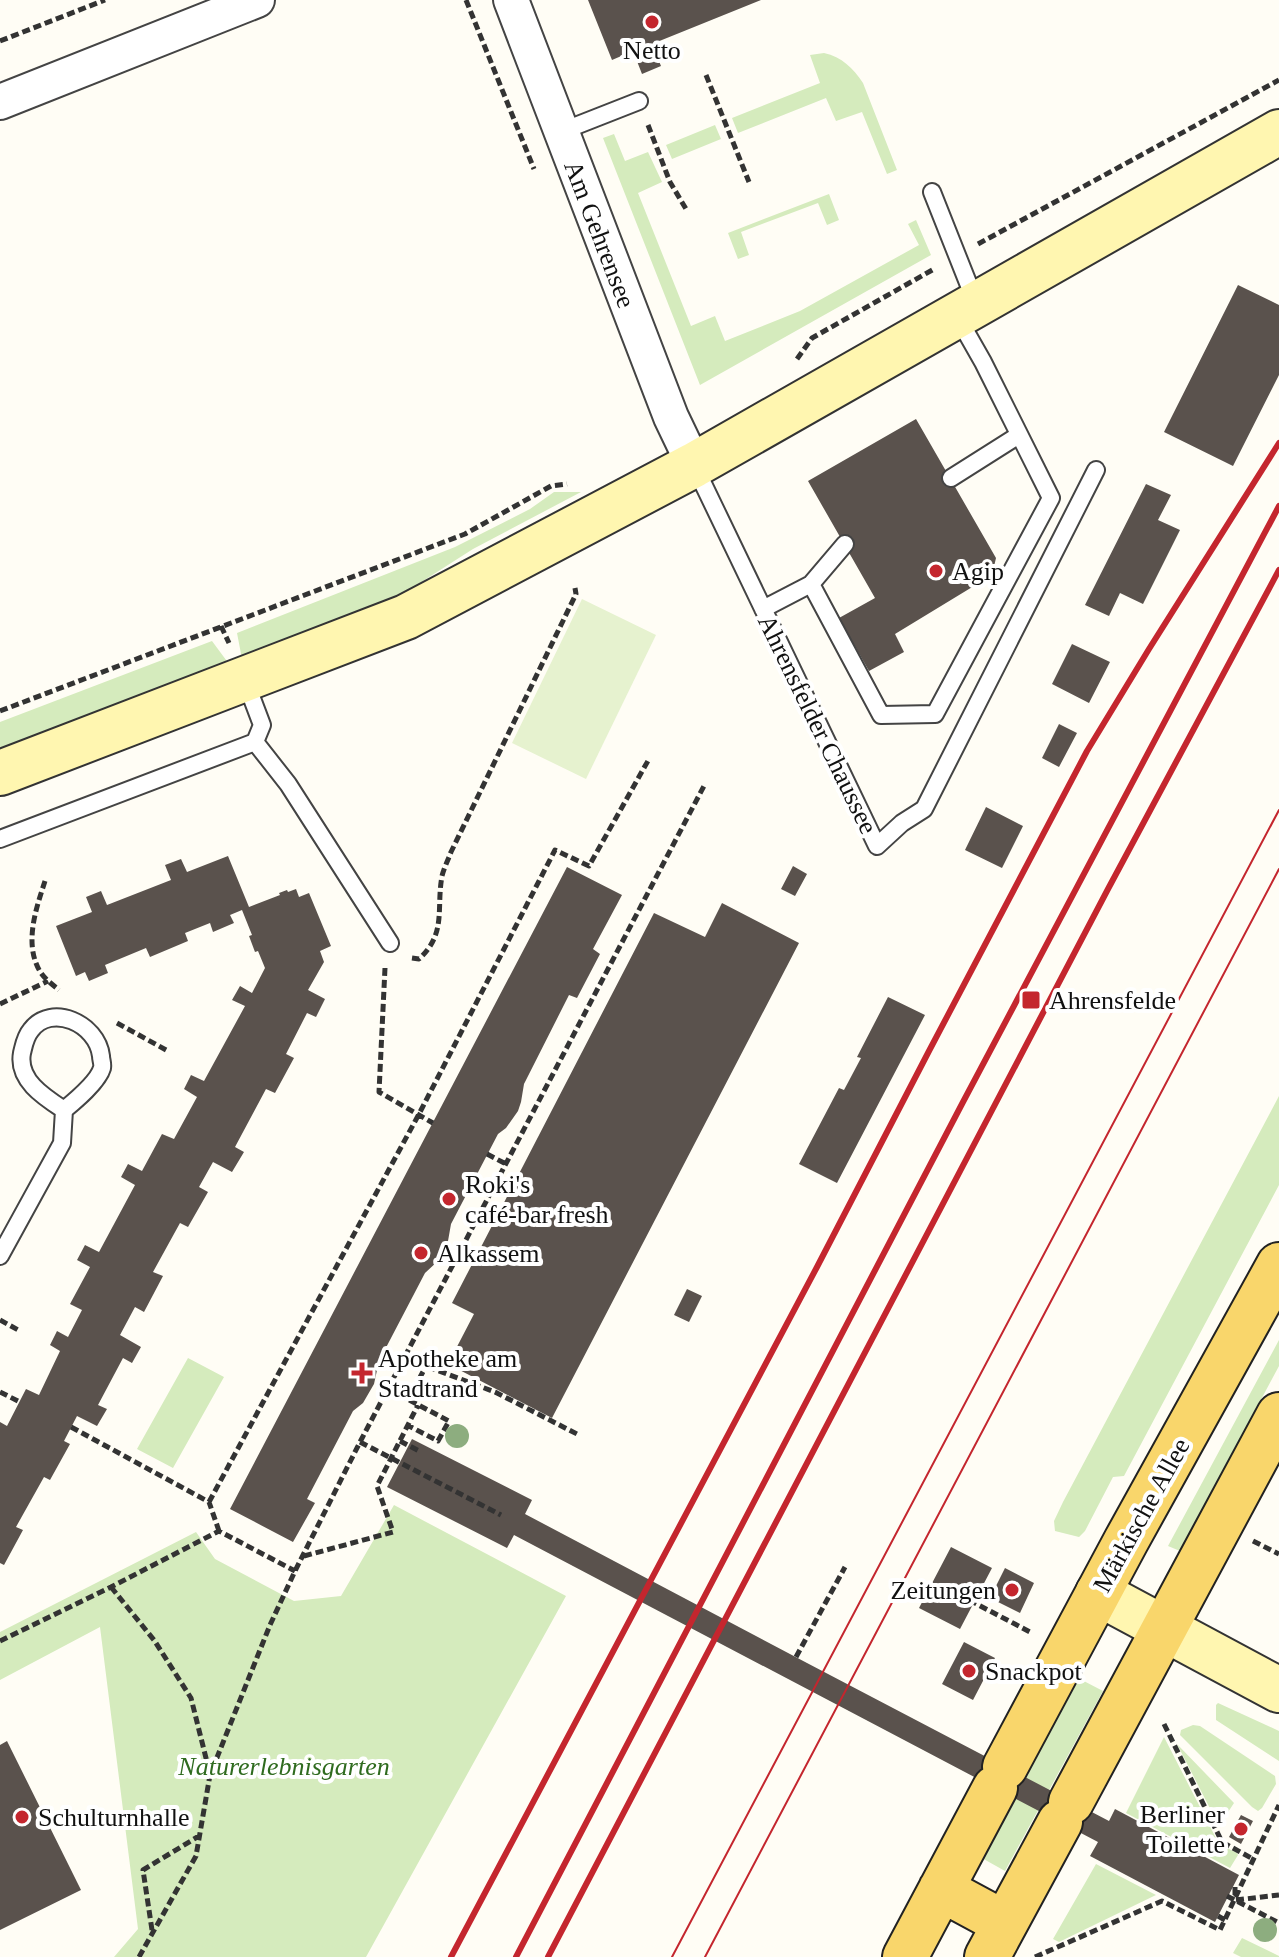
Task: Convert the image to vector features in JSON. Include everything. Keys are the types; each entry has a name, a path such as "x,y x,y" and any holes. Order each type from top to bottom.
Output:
{"main road":[{"path":"0,773 406,617 694,465 1279,132"},
{"name":"Märkische Allee","path":"905,1957 1098,1593 1279,1265"},
{"path":"941,1889 995,1940 1279,1415"},
{"path":"1098,1593 1279,1690"}],"street":[{"path":"0,102 257,0"},
{"name":"Am Gehrensee","path":"511,0 671,417 694,465"}],"lane":[{"path":"560,132 639,101"},
{"path":"811,584 881,715 935,714 1051,498 983,362 967,310 958,255 932,192"},
{"path":"951,478 1019,435"},
{"name":"Ahrensfelder Chaussee","path":"694,465 877,846 902,823 924,809 1096,470"},
{"path":"763,609 811,584 845,544"},
{"path":"0,839 255,742 262,725 245,679"},
{"path":"255,742 288,784 390,943"},
{"path":"0,1256 62,1143 64,1110 84,1094 102,1069 99,1045 88,1029 73,1020 44,1020 32,1028 25,1040 21,1061 28,1081 44,1097 64,1110"}],"path":[{"path":"0,41 105,0"},
{"path":"706,75 749,182"},
{"path":"812,338 1279,80"},
{"path":"639,101 670,182 686,209"},
{"path":"0,711 465,534 551,486"},
{"path":"404,957 419,959 438,933 442,882 447,863 576,594 575,588"},
{"path":"209,1502 419,1114 555,850 589,866 649,759"},
{"path":"139,1957 196,1856 210,1775 295,1571 705,784"},
{"path":"45,881 32,928 34,956 41,975 61,992"},
{"path":"394,963 385,968 379,1092 433,1123"},
{"path":"0,1004 48,981"},
{"path":"110,1019 168,1051"},
{"path":"487,1154 506,1164"},
{"path":"0,1320 20,1331"},
{"path":"406,1356 495,1392 579,1435"},
{"path":"408,1400 426,1366"},
{"path":"388,1389 449,1421 438,1441 407,1425"},
{"path":"0,1392 20,1402"},
{"path":"303,1556 393,1532 377,1486 418,1405"},
{"path":"71,1427 209,1502 219,1531 295,1571"},
{"path":"400,1441 421,1452"},
{"path":"360,1442 501,1515"},
{"path":"0,1641 219,1531"},
{"path":"1245,1537 1279,1554"},
{"path":"796,1657 845,1567"},
{"path":"111,1587 154,1640 191,1698 210,1775"},
{"path":"948,1589 1039,1636"},
{"path":"1164,1724 1222,1842 1253,1859"},
{"path":"1035,1957 1162,1901 1220,1930 1279,1805"},
{"path":"152,1931 143,1870 200,1835"},
{"path":"1235,1883 1235,1900"},
{"path":"1235,1900 1279,1895"},
{"path":"1227,1896 1279,1923"},
{"path":"1218,1916 1225,1920"}],"green space":[{"path":"824,53 846,64 863,83 897,170 887,174 862,112 836,121 826,98 738,133 732,118 820,83 810,55"},
{"path":"715,125 721,139 672,159 666,145"},
{"path":"614,134 625,161 648,152 662,182 638,193 691,326 715,316 725,341 800,311 919,245 908,224 916,220 931,255 700,385 603,138"},
{"path":"829,194 839,220 827,225 818,203 741,232 749,255 738,259 728,233"},
{"path":"554,492 581,492 473,549 390,602 242,659 237,633 455,547 530,509"},
{"path":"582,599 656,635 586,779 512,743"},
{"path":"212,641 229,664 0,752 0,722"},
{"path":"1279,1096 1279,1185 1124,1476 1113,1477 1079,1537 1055,1531 1054,1521 1063,1502"},
{"path":"1279,1340 1279,1366 1180,1551 1168,1546"},
{"path":"188,1358 224,1377 173,1468 137,1449"},
{"name":"Naturerlebnisgarten","path":"394,1505 566,1596 366,1957 114,1957 138,1929 100,1627 0,1680 0,1632 196,1532 215,1559 294,1601 341,1596"},
{"path":"1078,1678 1103,1691 1005,1871 980,1857"},
{"path":"1218,1703 1279,1731 1279,1761 1216,1720"},
{"path":"1193,1725 1200,1726 1275,1776 1276,1784 1262,1808 1258,1811 1252,1807 1180,1735 1181,1730"},
{"path":"1164,1737 1219,1844 1237,1853 1230,1868 1126,1813"},
{"path":"1177,1744 1234,1803 1219,1826"},
{"path":"1096,1864 1156,1895 1059,1942 1053,1939"},
{"path":"1242,1938 1279,1957 1241,1957 1233,1953"}],"building":[{"name":"Netto","path":"588,0 761,0 652,44 661,66 642,74 633,51 612,60"},
{"path":"1238,285 1279,305 1279,375 1233,466 1164,432"},
{"path":"916,419 996,558 992,575 895,634 904,652 869,671 839,618 875,598 808,481"},
{"path":"1146,484 1171,495 1158,520 1180,530 1143,604 1120,593 1109,616 1085,605"},
{"path":"1072,644 1110,662 1089,703 1052,684"},
{"path":"1059,724 1077,733 1059,767 1042,758"},
{"path":"986,807 1023,826 1002,868 965,850"},
{"path":"228,856 249,907 287,890 296,889 299,897 309,893 331,946 320,951 324,962 308,990 325,999 316,1017 307,1013 286,1054 294,1058 275,1093 266,1089 235,1147 244,1152 232,1172 213,1162 199,1187 208,1192 188,1227 180,1223 153,1272 163,1276 144,1312 135,1307 120,1335 141,1347 132,1363 123,1358 98,1405 107,1409 97,1426 77,1416 64,1441 70,1444 50,1480 44,1477 16,1527 23,1530 4,1565 0,1563 0,1422 7,1426 26,1389 39,1395 60,1351 50,1345 57,1331 68,1337 82,1310 70,1304 90,1267 77,1260 85,1245 99,1252 135,1185 121,1177 128,1164 142,1171 162,1134 174,1139 197,1097 184,1089 191,1075 204,1081 245,1006 232,1000 240,986 252,993 265,968 258,951 255,952 242,910 230,915 234,923 213,932 210,923 185,933 188,941 150,957 146,948 105,965 108,973 89,981 85,972 76,976 56,926 92,912 86,897 101,891 107,905 171,880 165,865 181,859 187,872"},
{"path":"793,866 807,874 795,896 781,889"},
{"path":"567,867 622,895 593,949 600,954 577,998 569,995 524,1084 518,1111 498,1134 451,1224 445,1251 425,1273 379,1361 374,1384 363,1403 353,1411 307,1499 315,1503 293,1542 230,1509"},
{"path":"722,903 799,943 552,1418 448,1364 474,1314 452,1303 654,913 705,937"},
{"path":"888,997 925,1015 837,1183 799,1164 839,1088 844,1090"},
{"path":"687,1289 702,1296 689,1322 674,1315"},
{"path":"412,1439 532,1500 525,1514 807,1663 1109,1821 1115,1809 1239,1875 1215,1922 1090,1856 1098,1842 514,1535 507,1548 387,1487"},
{"path":"951,1547 992,1568 960,1629 919,1608"},
{"name":"Zeitungen","path":"1005,1568 1034,1583 1020,1613 990,1598"},
{"name":"Snackpot","path":"964,1642 995,1658 973,1700 942,1684"},
{"name":"Schulturnhalle","path":"7,1741 81,1890 0,1930 0,1745"},
{"name":"Berliner Toilette","path":"1241,1815 1253,1821 1241,1844 1229,1837"}],"tram line":[{"path":"672,1957 1279,810"},
{"path":"705,1957 1279,869"}],"railway":[{"path":"451,1957 1087,751 1279,443"},
{"path":"516,1957 1279,506"},
{"path":"548,1957 1108,889 1279,570"}],"place":[{"name":"Netto","path":"652,22"},
{"name":"Agip","path":"936,571"},
{"name":"Ahrensfelde","path":"1031,1000"},
{"name":"Roki's café-bar fresh","path":"449,1199"},
{"name":"Alkassem","path":"421,1253"},
{"name":"Apotheke am Stadtrand","path":"362,1373"},
{"name":"Zeitungen","path":"1012,1590"},
{"name":"Snackpot","path":"969,1671"},
{"name":"Schulturnhalle","path":"22,1817"},
{"name":"Berliner Toilette","path":"1241,1829"}]}
